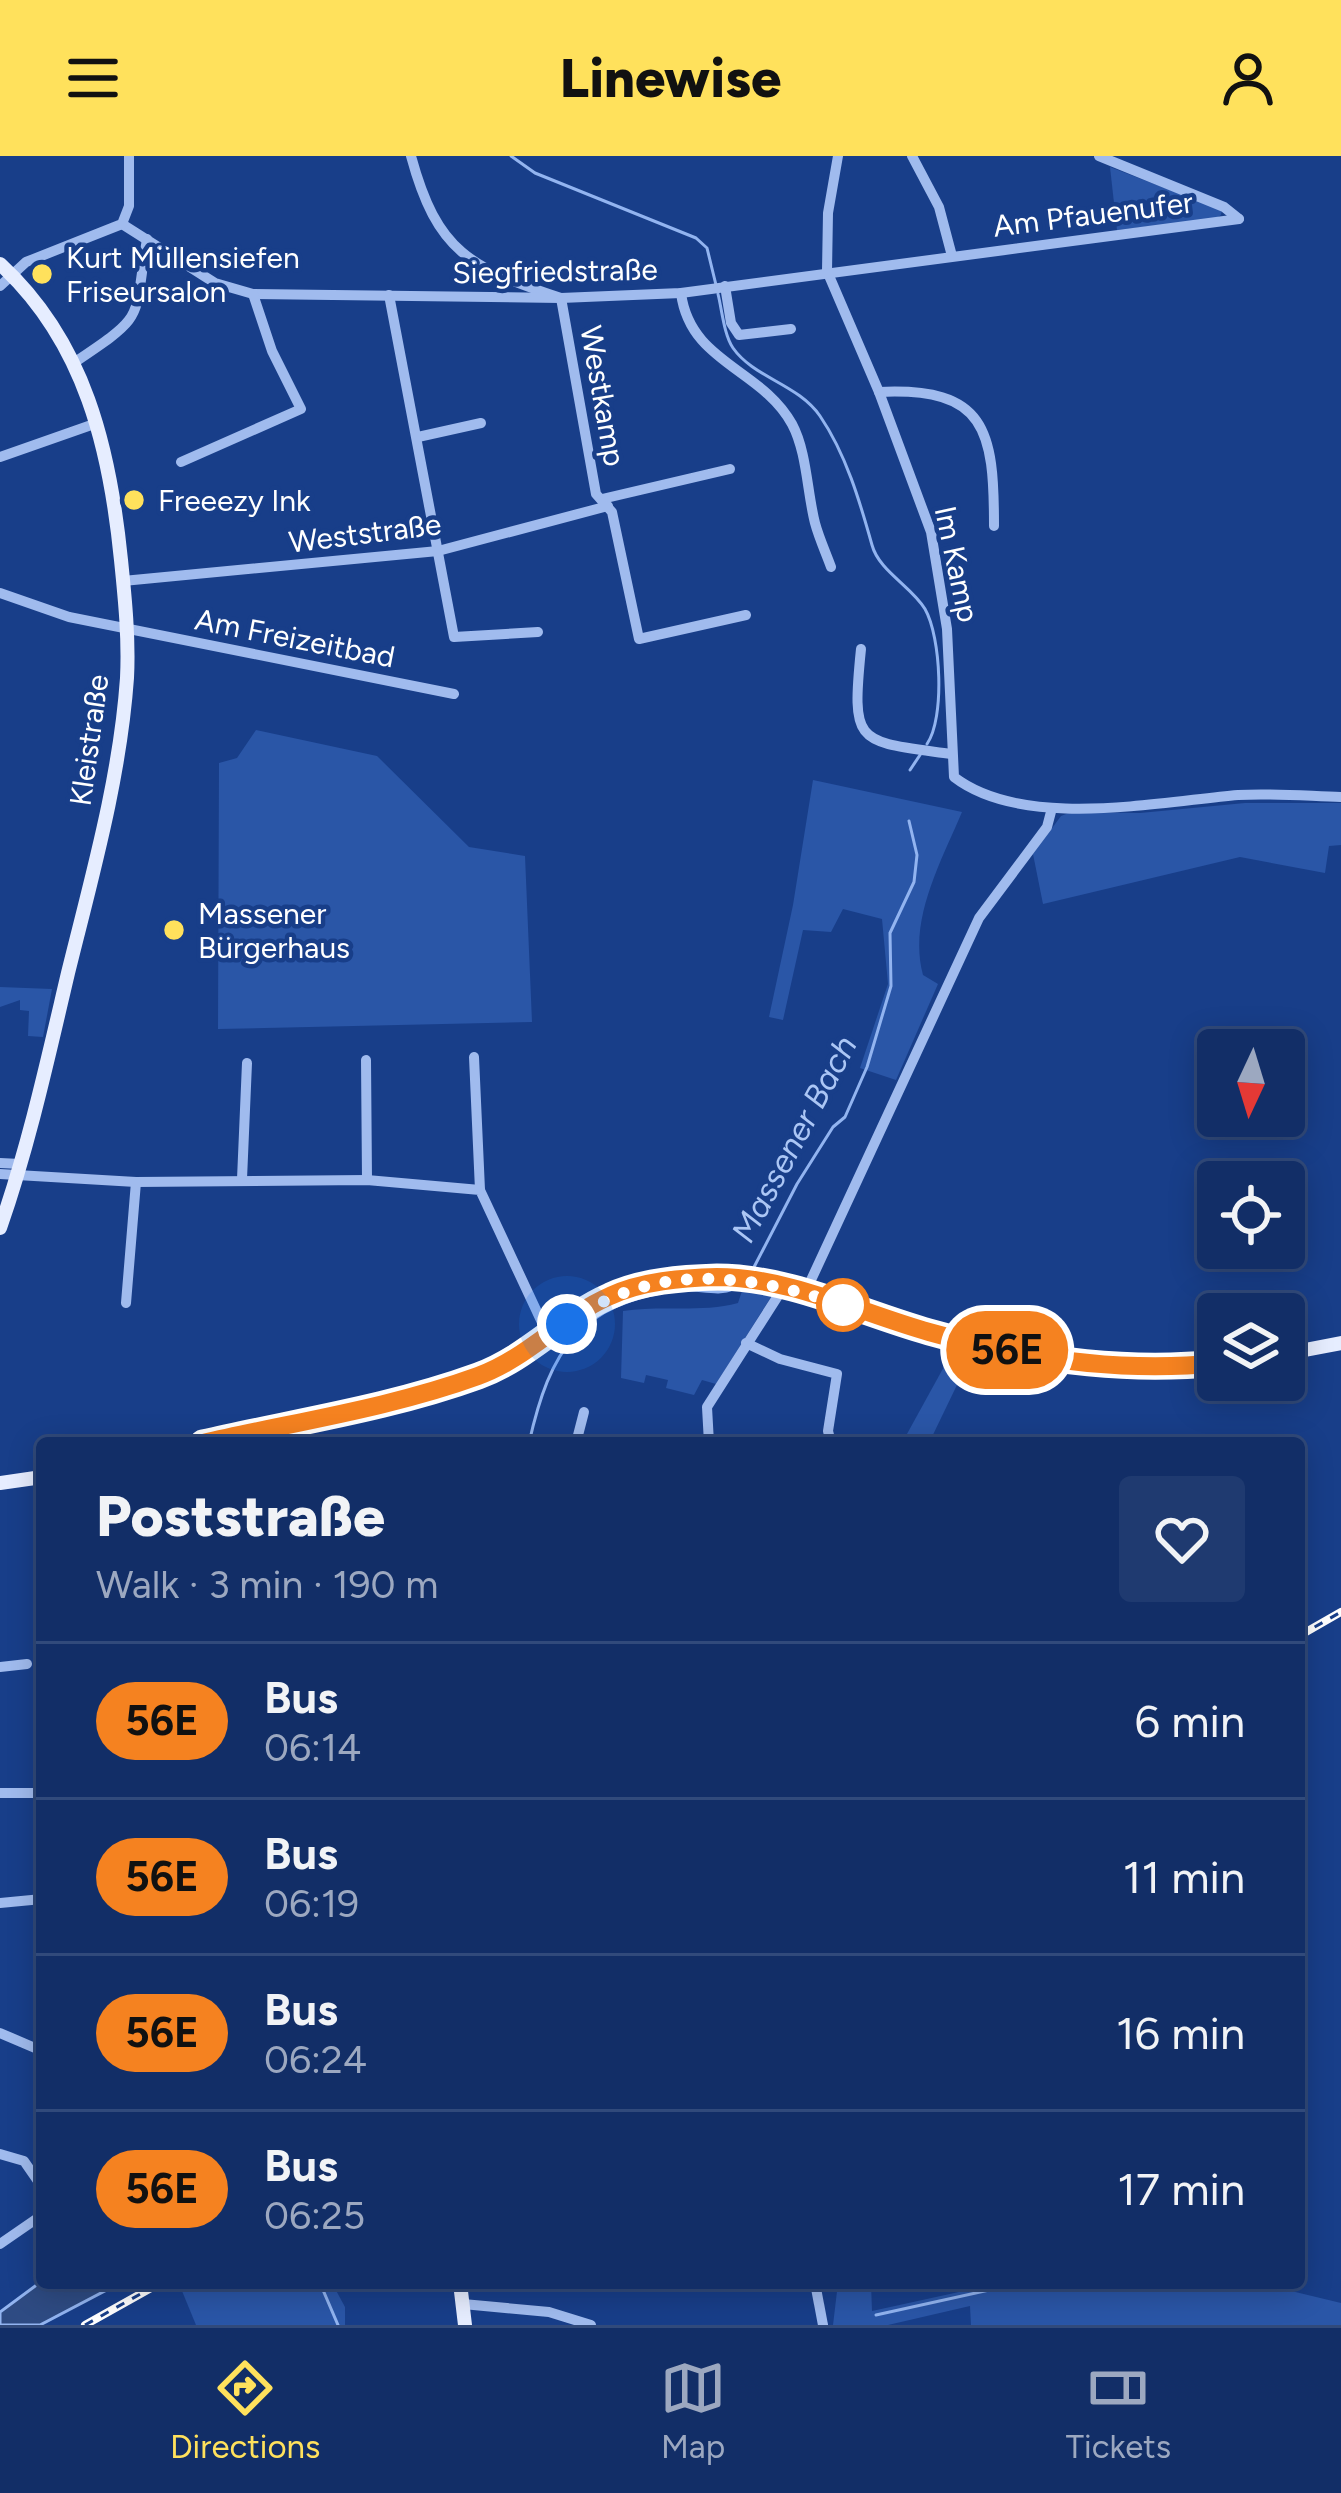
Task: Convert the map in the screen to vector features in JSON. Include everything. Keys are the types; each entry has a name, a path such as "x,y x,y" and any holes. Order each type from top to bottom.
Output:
{"main road":[{"name":"Kleistraße","path":"0,1228 19,1170 109,806 127,679 115,511 97,423 75,362 43,312 4,275"},
{"path":"228,1437 475,1378 527,1353 608,1297 642,1285 715,1277 806,1293 926,1332 1004,1349 1145,1367 1197,1365"},
{"path":"1305,1350 1341,1342"},
{"path":"0,1483 36,1479"},
{"path":"461,2289 465,2325"}],"street":[{"path":"4,275 36,257 122,224 130,191 129,156"},
{"path":"411,156 425,202 443,236 495,274 561,298"},
{"path":"827,271 828,214 838,156"},
{"name":"Am Pfauenufer","path":"912,156 939,207 952,256"},
{"name":"Am Pfauenufer","path":"681,293 1239,218 1224,207 1099,156"},
{"name":"Siegfriedstraße","path":"122,224 215,283 253,294 561,298 681,293 683,310 698,340 755,385 792,425 815,525 831,567"},
{"path":"75,362 124,329 134,315 147,239"},
{"name":"Im Kamp","path":"827,271 879,392 935,553 951,673 951,769 957,780 995,797 1052,808"},
{"path":"719,287 739,335 791,329"},
{"path":"181,462 302,409 279,368 253,294"},
{"path":"389,296 454,637 538,632"},
{"name":"Westkamp","path":"561,298 596,494 605,503 639,639 746,616"},
{"name":"Im Kamp","path":"879,392 932,393 969,408 986,447 994,526"},
{"path":"0,457 97,423"},
{"path":"418,437 482,423"},
{"name":"Westkamp","path":"605,503 730,469"},
{"name":"Weststraße","path":"123,581 438,551 605,503"},
{"name":"Am Freizeitbad","path":"0,593 127,629 454,694"},
{"path":"860,649 855,709 860,727 876,740 951,754"},
{"path":"806,1293 979,918 1047,827 1052,808 1138,806 1244,795 1341,797"},
{"path":"474,1057 480,1190 544,1329"},
{"path":"366,1060 367,1180"},
{"path":"242,1179 247,1063"},
{"path":"0,1162 19,1170 136,1182 367,1180 480,1190"},
{"path":"0,1174 19,1170"},
{"path":"126,1303 136,1182"},
{"path":"709,1437 707,1407 783,1288"},
{"path":"746,1343 780,1359 837,1374 830,1437"},
{"path":"578,1437 584,1412"},
{"path":"0,1667 27,1664"},
{"path":"0,1793 36,1793"},
{"path":"0,1903 36,1900"},
{"path":"0,2033 36,2048"},
{"path":"0,2154 24,2161 36,2178"},
{"path":"0,2244 36,2219"},
{"path":"816,2289 823,2325"},
{"path":"463,2304 549,2312 591,2325"}],"shaded area":[{"path":"1110,167 1222,210 1221,215 1117,230"},
{"path":"256,730 377,756 469,847 525,856 532,1022 218,1029 219,763 237,758"},
{"path":"813,780 962,812 936,871 920,933 923,975 938,984 896,1080 860,1068 888,984 882,919 843,909 831,932 803,930 783,1020 769,1017"},
{"path":"1245,803 1341,803 1341,845 1329,846 1325,873 1240,857 1043,904 1033,854 1061,816"},
{"path":"0,987 52,989 43,1037 28,1036 29,1011 20,1010 20,1000 0,1007"},
{"path":"743,1288 767,1291 771,1297 716,1384 702,1380 694,1395 666,1388 668,1380 646,1375 644,1383 621,1378 623,1311 724,1306 738,1303"},
{"path":"951,1354 969,1360 932,1437 905,1437"},
{"path":"36,2285 109,2289 40,2325 0,2325 0,2312"},
{"path":"335,2289 345,2307 345,2325 196,2325 182,2291"},
{"path":"837,2289 871,2289 872,2311 973,2289 1283,2289 1341,2303 1341,2325 971,2325 970,2306 888,2325 833,2325"}],"waterway":[{"name":"Massener Bach","path":"511,156 535,173 696,238 707,248 716,285"},
{"name":"Massener Bach","path":"718,294 733,348 820,416 845,462 876,554 925,609 935,638 939,677 937,716 927,744"},
{"name":"Massener Bach","path":"910,770 922,752"},
{"name":"Massener Bach","path":"752,1271 797,1184 833,1127 845,1117 867,1067 891,986 890,933 914,882 917,855 909,821"},
{"name":"Massener Bach","path":"530,1437 559,1357 593,1320 645,1296 733,1289"},
{"name":"Massener Bach","path":"323,2289 338,2325"},
{"path":"876,2315 994,2289"}],"railway":[{"path":"1305,1633 1341,1612"},
{"path":"85,2325 149,2289"}],"bus line":[{"name":"56E","path":"229,1437 475,1378 527,1353 608,1297 642,1285 697,1278 783,1288 926,1332 1004,1349 1145,1367 1197,1365"}],"place":[{"name":"Kurt Müllensiefen Friseursalon","path":"42,274"},
{"name":"Freeezy Ink","path":"134,500"},
{"name":"Massener Bürgerhaus","path":"174,930"}],"route":[{"path":"567,1324 589,1307 624,1291 697,1278 750,1281 843,1305"}]}
